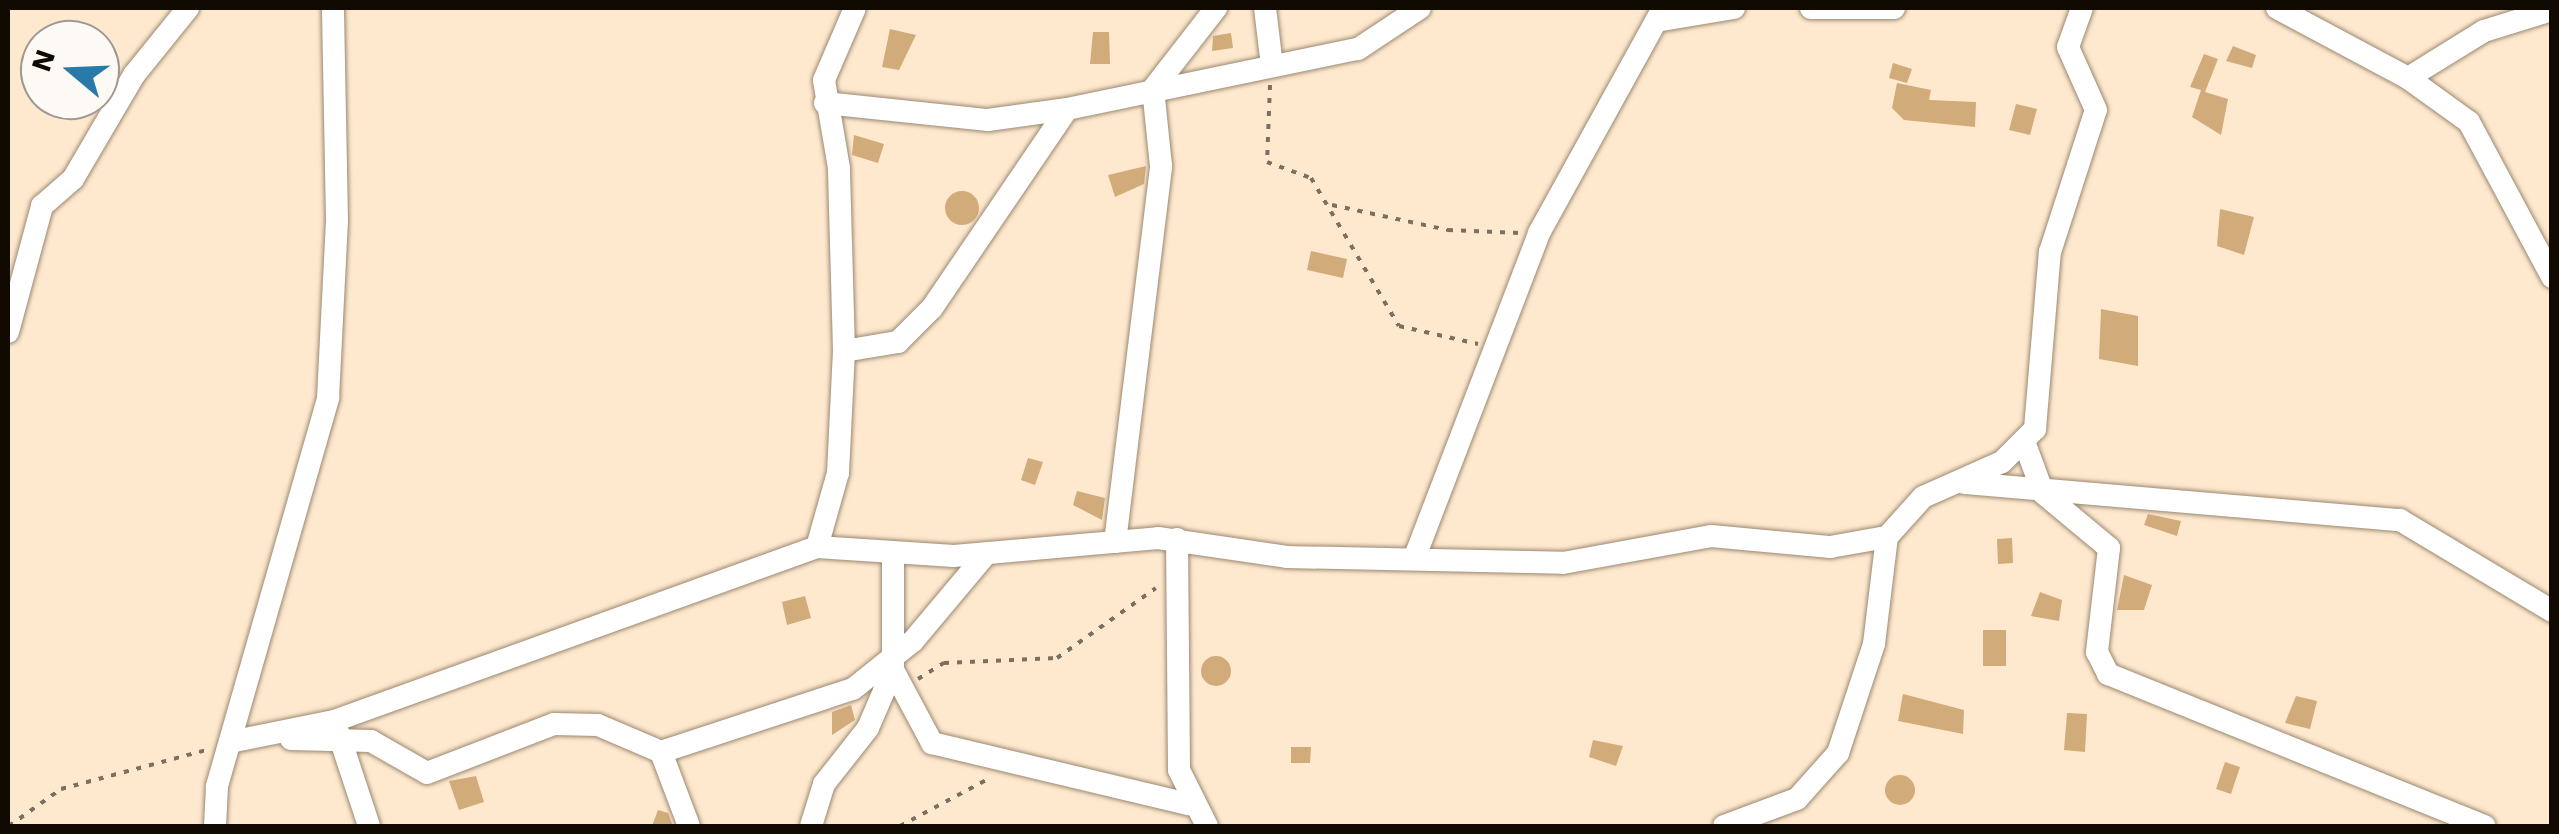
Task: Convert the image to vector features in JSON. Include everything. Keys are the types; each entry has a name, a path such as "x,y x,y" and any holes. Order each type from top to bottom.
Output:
{"street":[{"path":"8,332 42,206 74,179 124,89 188,8"},
{"path":"216,826 230,742 328,398 338,186 333,8"},
{"path":"817,546 838,473 844,352 839,168 825,103 828,58 855,8"},
{"path":"1115,542 1162,166 1153,88 1216,8"},
{"path":"1265,8 1272,66"},
{"path":"825,103 988,120 1067,108 1358,49 1420,8"},
{"path":"1416,554 1540,233 1659,14 1734,8"},
{"path":"1811,8 1894,8"},
{"path":"1724,826 1796,799 1838,753 1874,644 1887,537 1923,497 1964,483 2025,444 2041,412 2050,252 2096,110 2068,47 2082,8"},
{"path":"2276,8 2408,78 2469,122 2552,277"},
{"path":"2408,78 2486,19 2552,10"},
{"path":"844,352 898,342 932,308 1067,108"},
{"path":"2025,444 2042,493 2109,548 2097,652 2108,674 2484,826"},
{"path":"1964,483 2042,493 2190,496 2400,520 2552,611"},
{"path":"230,742 338,732 817,546 893,554 986,554 1178,539 1287,556 1416,554 1563,563 1711,536 1830,547 1887,537"},
{"path":"1178,539 1173,572 1179,770 1188,804 1207,826"},
{"path":"893,554 897,672 932,743 1018,769 1188,804"},
{"path":"811,826 824,784 868,728 897,672 986,554"},
{"path":"338,732 371,741 435,772 578,721 661,752 821,704 897,672"},
{"path":"338,732 370,826"},
{"path":"661,752 689,826"}],"path":[{"path":"1272,66 1264,157 1305,172 1331,205 1399,326 1497,347"},
{"path":"1331,205 1448,230 1540,233"},
{"path":"897,672 944,664 1057,658 1123,618 1173,572"},
{"path":"9,826 61,789 230,742"},
{"path":"900,826 936,800 1018,769"}],"building":[{"path":"890,29 916,35 899,70 882,67"},
{"path":"1093,32 1109,32 1110,64 1090,64"},
{"path":"1231,33 1233,48 1212,51 1213,36"},
{"path":"2233,46 2256,55 2252,68 2226,61"},
{"path":"2204,54 2218,59 2205,92 2228,99 2221,135 2192,117 2201,90 2190,87"},
{"path":"1893,63 1912,69 1907,83 1889,78"},
{"path":"1897,83 1931,90 1929,100 1976,102 1975,127 1904,120 1892,108"},
{"path":"2016,104 2037,109 2030,135 2009,130"},
{"path":"854,135 884,144 878,163 852,155"},
{"path":"1146,166 1144,184 1115,197 1108,175"},
{"path":"962,191 974,196 979,208 974,220 962,225 950,220 945,208 950,196"},
{"path":"2220,209 2254,217 2244,255 2217,246"},
{"path":"1311,251 1347,259 1343,278 1307,270"},
{"path":"2101,309 2138,316 2138,366 2099,359"},
{"path":"1028,458 1043,462 1035,485 1021,480"},
{"path":"1077,491 1105,498 1102,520 1073,505"},
{"path":"2148,514 2181,521 2177,536 2144,525"},
{"path":"2012,538 2013,563 1998,564 1997,539"},
{"path":"2124,575 2152,585 2144,610 2117,610"},
{"path":"2040,592 2062,600 2059,621 2031,616"},
{"path":"805,596 811,618 787,625 782,602"},
{"path":"1983,630 2006,630 2006,666 1983,666"},
{"path":"1216,656 1227,660 1231,671 1227,682 1216,686 1205,682 1201,671 1205,660"},
{"path":"1903,694 1964,710 1963,734 1898,721"},
{"path":"2296,696 2317,701 2310,729 2285,723"},
{"path":"851,705 855,720 832,735 832,712"},
{"path":"2067,713 2087,714 2085,752 2064,750"},
{"path":"1593,740 1623,746 1616,766 1589,757"},
{"path":"1291,747 1311,747 1310,763 1291,763"},
{"path":"2225,762 2240,767 2231,794 2216,789"},
{"path":"1900,775 1911,779 1915,790 1911,801 1900,805 1889,801 1885,790 1889,779"},
{"path":"476,776 484,802 459,810 449,781"},
{"path":"658,810 668,813 673,826 652,826"}]}
